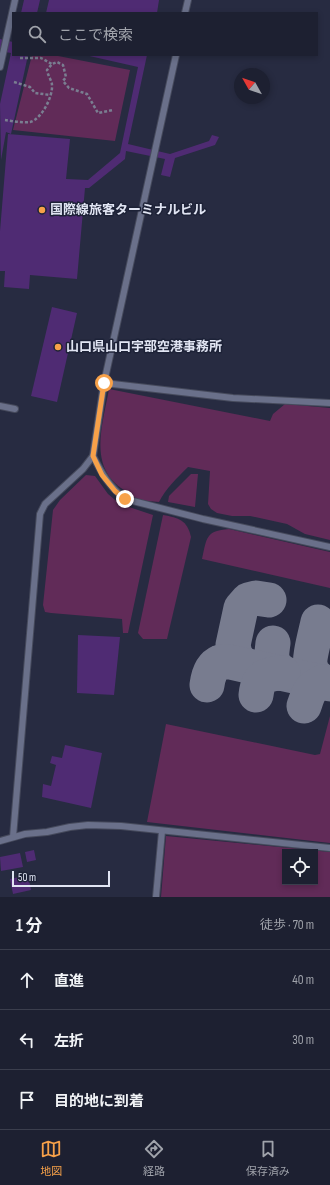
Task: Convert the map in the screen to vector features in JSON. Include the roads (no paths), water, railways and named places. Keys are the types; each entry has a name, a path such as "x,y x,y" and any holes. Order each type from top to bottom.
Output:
{"lane":[{"path":"12,12 15,0"},
{"path":"185,12 188,0"},
{"path":"0,66 12,13"},
{"path":"13,837 40,514 45,504 83,469 93,456 104,383 176,56"},
{"path":"104,383 233,398 330,402"},
{"path":"0,406 15,409"},
{"path":"93,456 102,475 115,491 125,499 203,520 330,547"},
{"path":"0,841 25,834 88,825 120,826 330,848"},
{"path":"156,897 162,831"}],"place":[{"name":"国際線旅客ターミナルビル","path":"42,210"},
{"name":"山口県山口宇部空港事務所","path":"58,347"}]}
